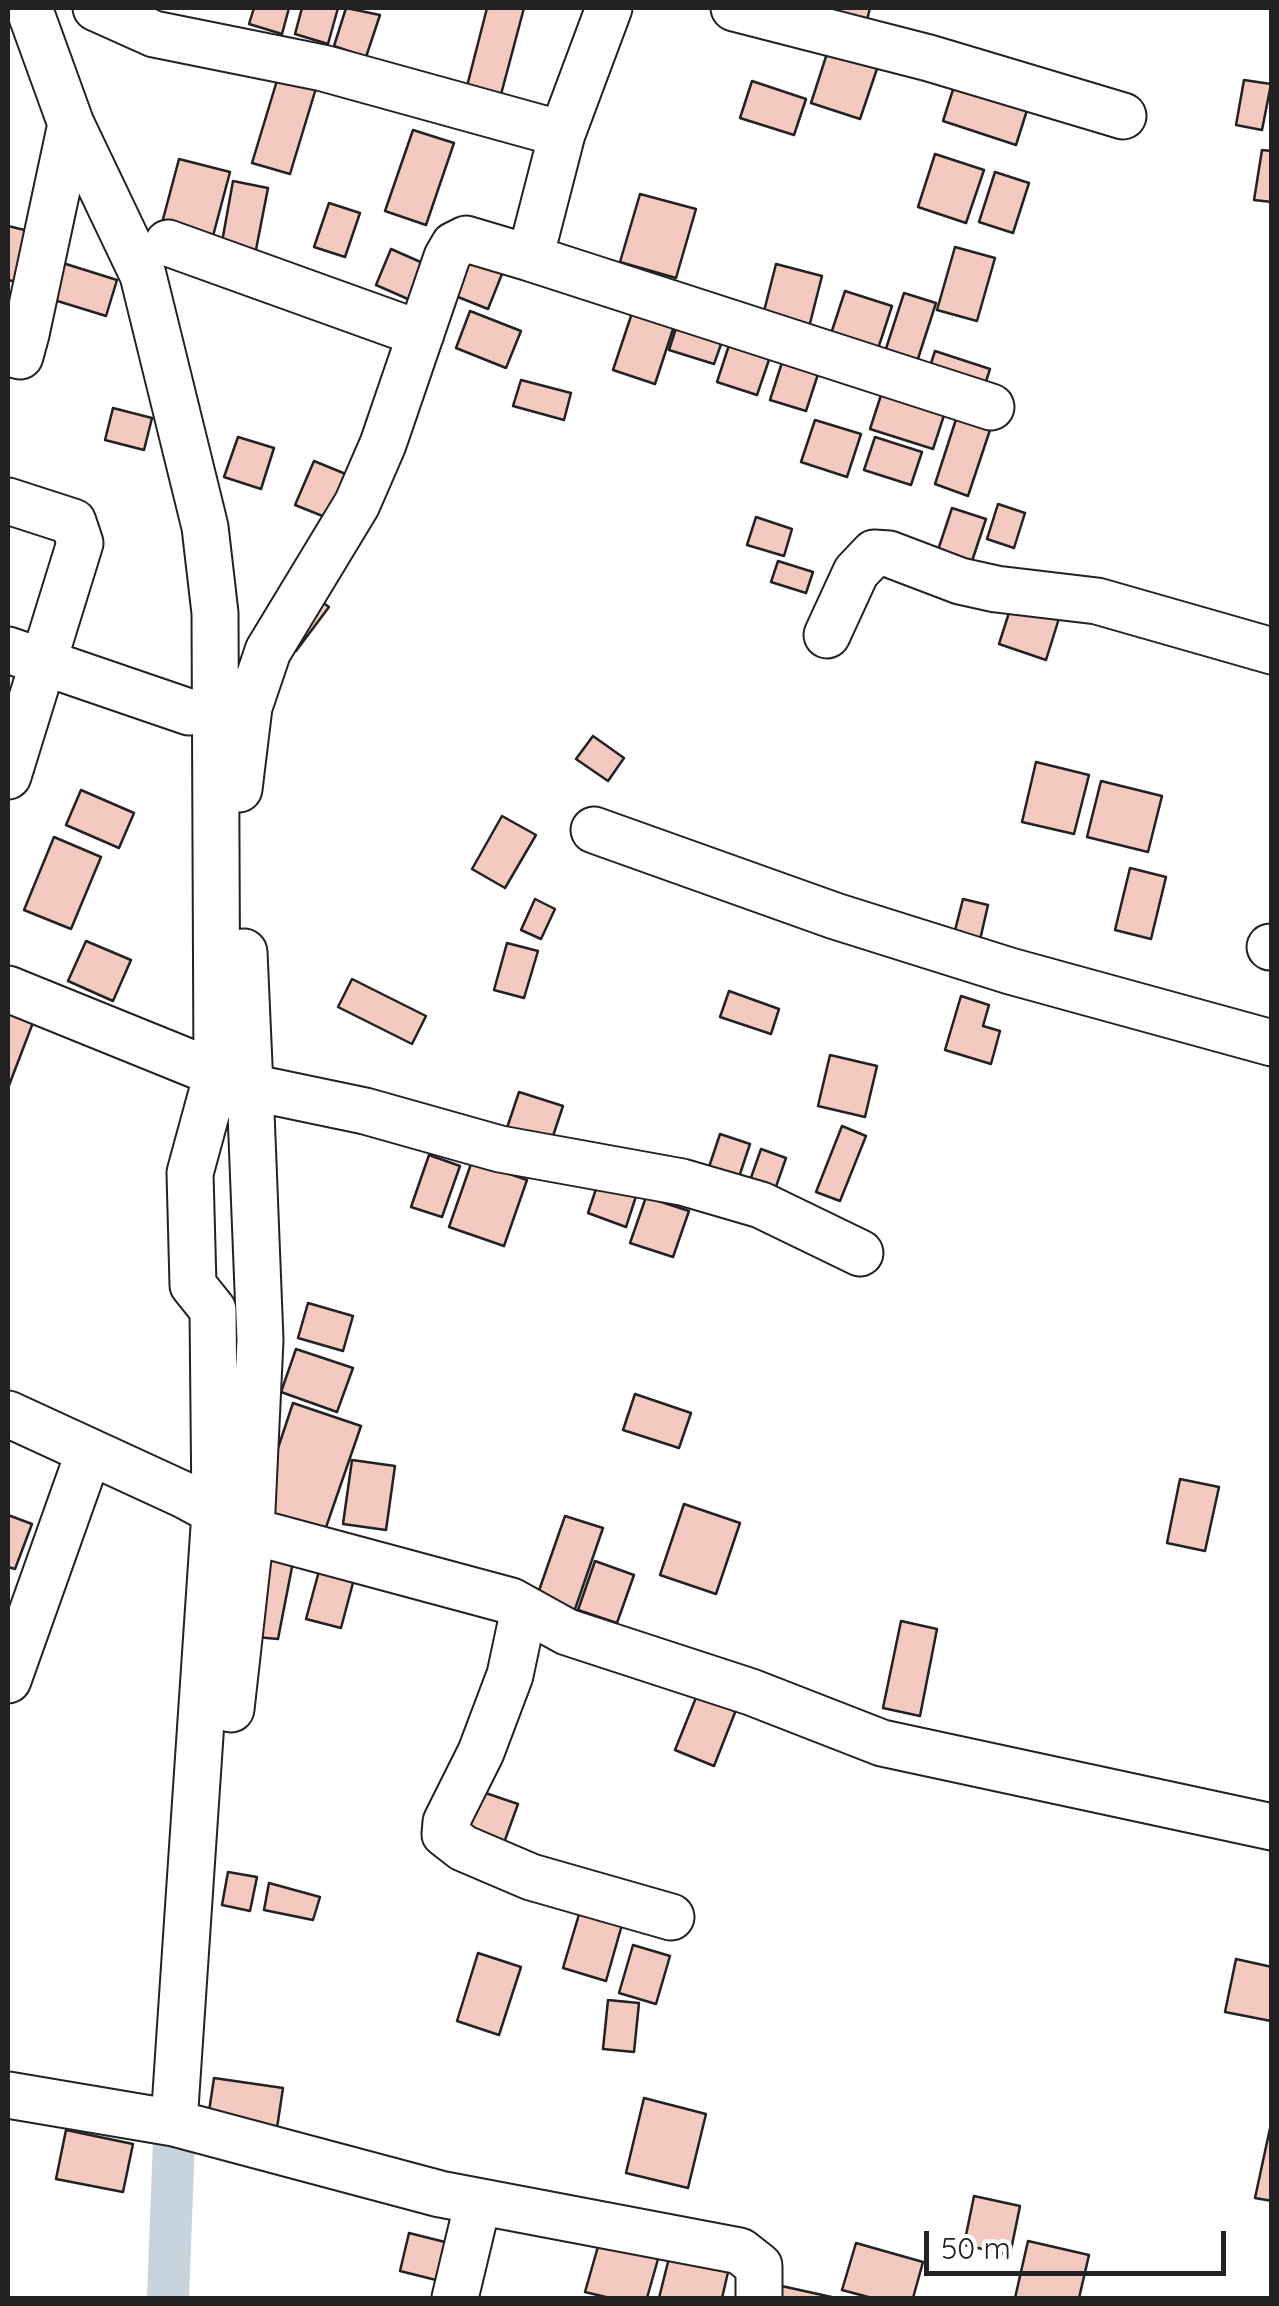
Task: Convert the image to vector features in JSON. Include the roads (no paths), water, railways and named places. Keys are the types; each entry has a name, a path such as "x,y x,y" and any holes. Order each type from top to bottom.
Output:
{"street":[{"path":"29,8 71,124 142,275 205,526 214,614 234,1081 260,1340 217,1512"},
{"path":"96,8 154,34 186,43 322,68 426,100 562,134"},
{"path":"530,258 562,134 604,8"},
{"path":"734,8 946,62 1124,116"},
{"path":"8,353 20,356 71,124"},
{"path":"188,2127 217,1512 213,1310 194,1285 190,1173 234,1081 238,800 249,707 268,651 357,504 384,444 454,245 466,239 483,241 990,407"},
{"path":"168,243 421,334"},
{"path":"8,501 73,522 79,530 80,542 26,656 8,776"},
{"path":"827,636 856,572 874,553 996,589 1097,601 1272,651"},
{"path":"26,656 189,712"},
{"path":"594,830 835,916 1010,972 1272,1043"},
{"path":"8,989 234,1081 365,1111 500,1149 682,1182 761,1205 860,1253"},
{"path":"8,1414 217,1512 435,1578 524,1609 567,1632 751,1692 882,1743 1272,1827"},
{"path":"8,1680 89,1452"},
{"path":"524,1609 510,1675 481,1752 446,1822 446,1834 463,1848 531,1877 672,1917"},
{"path":"8,2095 188,2127 478,2202 740,2251 759,2266 759,2298"},
{"path":"455,2298 478,2202"}],"waterway":[{"path":"168,2298 176,2087"}]}
